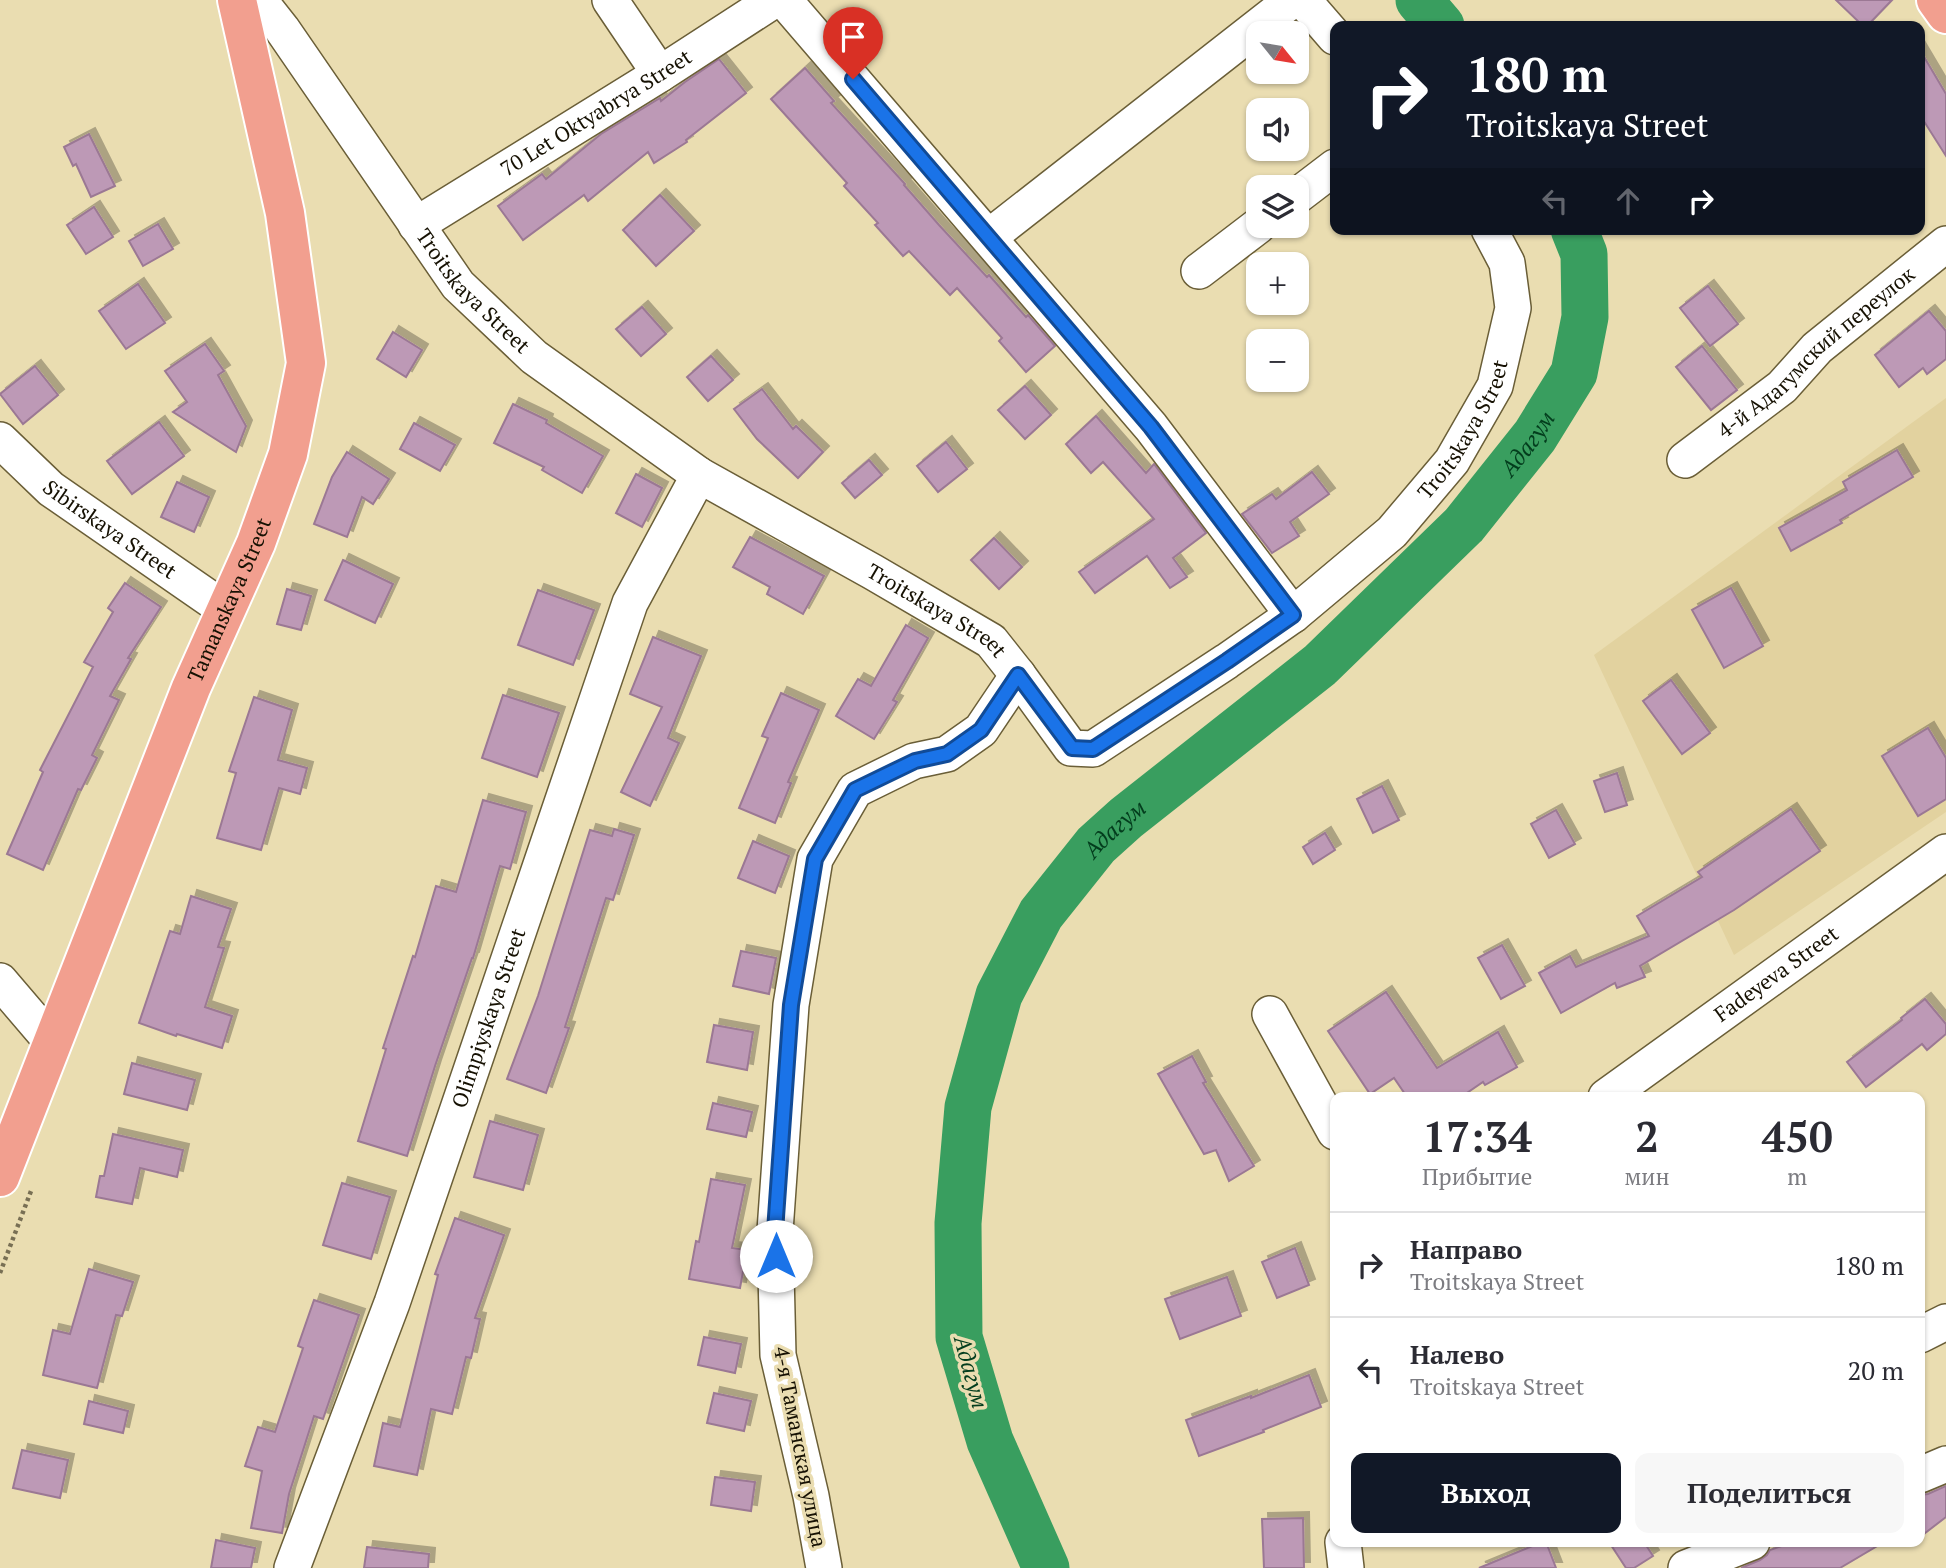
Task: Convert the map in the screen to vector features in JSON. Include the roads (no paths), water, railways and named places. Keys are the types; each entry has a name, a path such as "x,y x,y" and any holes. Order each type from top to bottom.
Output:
{"main road":[{"name":"Tamanskaya Street","path":"0,1177 186,701 256,543 288,454 306,363 285,213 237,0"},
{"path":"1936,0 1946,14"}],"street":[{"name":"Troitskaya Street","path":"259,0 282,29 458,285 534,357 699,475 991,641 1072,748 1093,749 1293,615 1392,532 1452,461 1495,386 1513,308 1507,262 1492,235"},
{"path":"610,0 660,74"},
{"name":"70 Let Oktyabrya Street","path":"416,225 774,0"},
{"path":"784,0 1151,427 1293,615"},
{"path":"989,237 1292,0"},
{"path":"1303,0 1330,31"},
{"path":"1309,187 1330,171"},
{"path":"1199,271 1246,235"},
{"name":"4-й Адагумский переулок","path":"1685,460 1782,387 1816,348 1946,244"},
{"name":"Sibirskaya Street","path":"0,440 51,489 226,610"},
{"name":"Olimpiyskaya Street","path":"292,1568 392,1303 630,603 699,475"},
{"name":"4-я Таманская улица","path":"824,1568 811,1496 778,1354 775,1231 791,1005 815,859 855,790 915,761 947,754 981,730 1018,675"},
{"name":"Fadeyeva Street","path":"1613,1092 1946,852"},
{"path":"0,981 52,1042"},
{"path":"1270,1014 1330,1123"},
{"path":"1925,1332 1946,1322"},
{"path":"1925,1473 1946,1465"},
{"path":"1344,1547 1346,1568"},
{"path":"1686,1568 1739,1547"}],"waterway":[{"name":"Адагум","path":"1419,0 1437,21"},
{"name":"Адагум","path":"1046,1568 990,1441 959,1337 958,1223 968,1107 999,995 1041,914 1096,845 1126,818 1320,665 1464,525 1535,436 1574,373 1585,317 1584,254 1576,235"}]}
